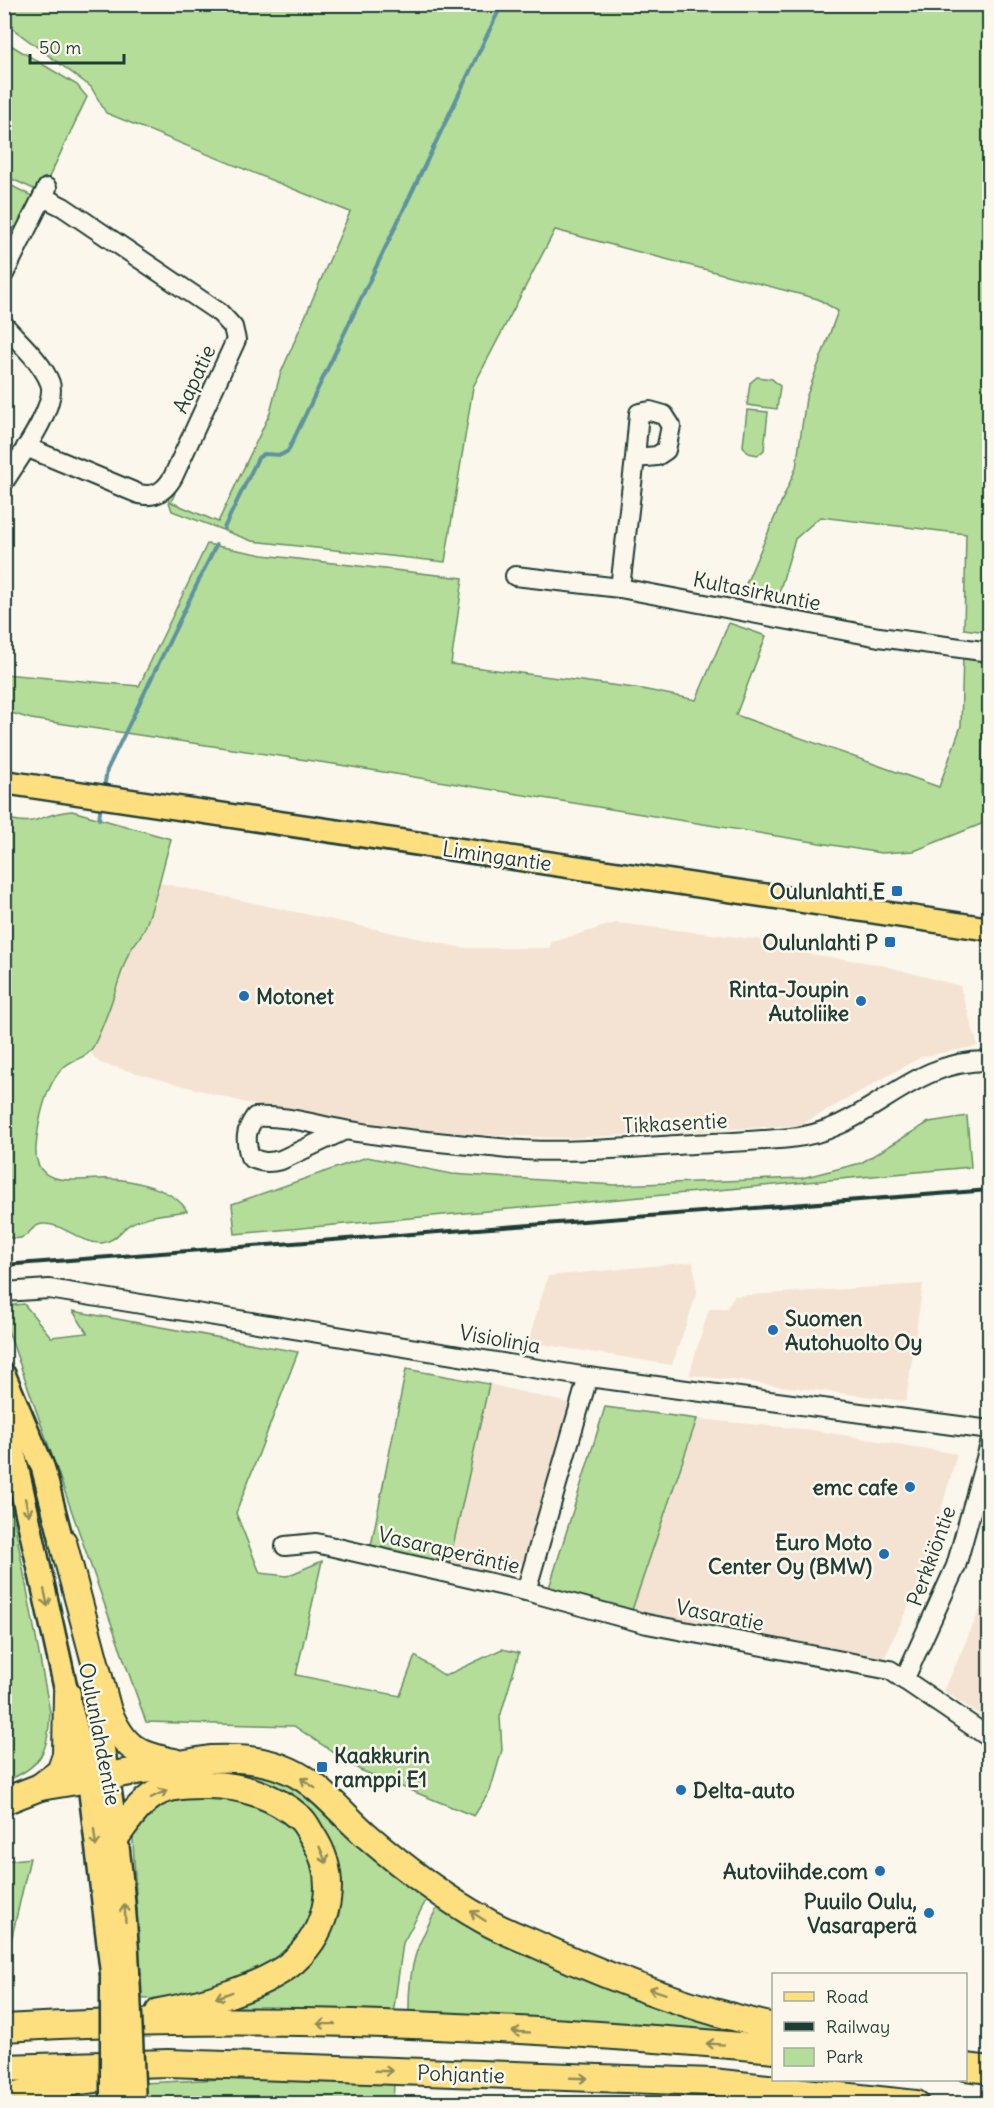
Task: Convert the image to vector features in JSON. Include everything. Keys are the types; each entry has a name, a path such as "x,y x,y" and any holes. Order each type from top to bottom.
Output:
{"highway":[{"path":"63,1542 108,1711 118,1734 132,1749 145,1756 180,1764"},
{"path":"40,1787 60,1772 66,1755 67,1694"},
{"path":"4,1801 40,1787 180,1764 236,1758 264,1762 291,1771 315,1788 367,1836 418,1877 484,1921 594,1970 744,2020 772,2026"},
{"path":"34,2027 186,2007 250,1985 292,1963 305,1950 326,1909 328,1867 318,1845 303,1820 266,1796 222,1785 183,1785 156,1793 137,1809 118,1834"},
{"path":"4,2028 209,2022 365,2024 772,2049"},
{"name":"Pohjantie","path":"4,2068 168,2063 712,2082 916,2103"},
{"path":"4,2098 70,2082 221,2066"},
{"path":"967,2067 990,2070"}],"main road":[{"name":"Limingantie","path":"4,782 990,929"},
{"name":"Oulunlahdentie","path":"4,1375 42,1468 63,1542 99,1778 134,2103"},
{"name":"Oulunlahdentie","path":"4,1409 67,1694 118,1834 124,1888 112,2103"}],"street":[{"name":"Aapatie","path":"4,274 45,193 220,313 233,327 236,340 169,485 157,494 139,494 27,447"},
{"path":"4,325 46,374 51,388 43,416 27,447 4,482"},
{"path":"620,588 634,458"},
{"name":"Kultasirkuntie","path":"515,576 620,588 879,637 990,652"},
{"name":"Tikkasentie","path":"345,1130 281,1161 270,1163 259,1162 250,1156 245,1142 248,1128 255,1117 270,1116 345,1130 501,1149 569,1152 791,1138 836,1127 867,1111 925,1073 959,1062 990,1061"},
{"name":"Visiolinja","path":"4,1292 49,1289 588,1377 990,1430"},
{"name":"Vasaraperäntie","path":"285,1546 316,1544 526,1591 588,1377"},
{"name":"Perkkiöntie","path":"904,1680 956,1566 990,1444"},
{"name":"Vasaratie","path":"526,1591 647,1624 890,1670 990,1738"}],"shaded area":[{"path":"147,880 463,948 549,948 552,942 616,923 796,944 795,952 877,964 960,986 978,1046 921,1057 801,1125 571,1138 394,1130 272,1110 100,1063 92,1055 88,1040"},
{"path":"693,1262 697,1293 672,1365 528,1342 548,1276"},
{"path":"923,1284 906,1401 689,1375 709,1309 727,1308 734,1296"},
{"path":"489,1384 572,1404 523,1563 502,1576 449,1564"},
{"path":"697,1419 812,1430 957,1454 923,1574 885,1657 753,1635 632,1610"},
{"path":"989,1589 989,1721 944,1691"}],"green space":[{"path":"5,4 989,5 990,537 986,632 964,629 966,534 820,517 795,539 779,593 745,586 796,468 806,398 838,311 818,299 555,230 473,387 445,562 252,541 172,511 167,496 172,491 175,493 171,502 218,522 270,413 280,375 350,212 106,113 91,87 5,23"},
{"path":"4,41 77,85 87,97 44,188 36,190 5,176"},
{"path":"4,182 34,197 21,230 5,223"},
{"path":"757,377 772,379 780,386 777,409 747,405 750,383"},
{"path":"747,410 768,412 764,450 758,455 748,453 743,446"},
{"path":"207,544 263,555 463,578 451,664 642,689 696,700 729,623 766,636 736,715 939,787 961,726 963,655 985,657 981,793 989,794 989,821 914,851 881,853 340,765 31,719 5,711 4,674 139,686"},
{"path":"72,811 171,839 148,919 142,934 127,957 100,1032 92,1049 85,1056 68,1064 57,1074 47,1093 39,1127 36,1147 37,1162 51,1177 62,1180 130,1181 163,1191 181,1203 187,1211 142,1219 129,1225 110,1241 102,1243 87,1240 59,1227 45,1224 35,1227 20,1238 5,1236 5,818 33,821 53,814"},
{"path":"967,1116 971,1167 235,1234 232,1204 367,1157 452,1174 615,1185 802,1178 861,1163 929,1122"},
{"path":"24,1304 51,1337 87,1333 73,1311 298,1352 236,1513 260,1573 287,1576 322,1561 296,1675 400,1696 415,1656 445,1676 502,1649 519,1653 500,1717 502,1750 490,1791 474,1816 360,1770 294,1726 146,1722 5,1322 5,1306"},
{"path":"406,1369 489,1384 449,1564 371,1546"},
{"path":"605,1407 697,1419 632,1610 549,1588"},
{"path":"5,1473 50,1712 45,1747 41,1756 28,1770 5,1781"},
{"path":"239,1769 264,1772 296,1787 428,1897 403,1943 393,2015 181,2014 230,2001 332,1913 315,1817 156,1775"},
{"path":"221,1791 268,1806 300,1829 314,1852 317,1903 303,1931 284,1953 246,1978 173,1998 142,1999 132,1824 153,1802"},
{"path":"30,1858 5,1967 5,1861"},
{"path":"440,1902 772,2036 409,2016 412,1969 425,1932"},
{"path":"223,2079 394,2082 393,2103 143,2103 143,2083"}],"waterway":[{"path":"224,528 258,458 264,454 281,455 288,451 502,4"},
{"path":"104,788 107,770 216,545"},
{"path":"99,819 101,804"}],"railway":[{"path":"4,1265 990,1190"}],"place":[{"name":"Oulunlahti E","path":"897,891"},
{"name":"Oulunlahti P","path":"890,942"},
{"name":"Motonet","path":"244,996"},
{"name":"Rinta-Joupin Autoliike","path":"861,1001"},
{"name":"Suomen Autohuolto Oy","path":"773,1330"},
{"name":"emc cafe","path":"910,1487"},
{"name":"Euro Moto Center Oy (BMW)","path":"884,1554"},
{"name":"Kaakkurin ramppi E1","path":"322,1767"},
{"name":"Delta-auto","path":"681,1790"},
{"name":"Autoviihde.com","path":"880,1871"},
{"name":"Puuilo Oulu, Vasaraperä","path":"929,1913"}]}
